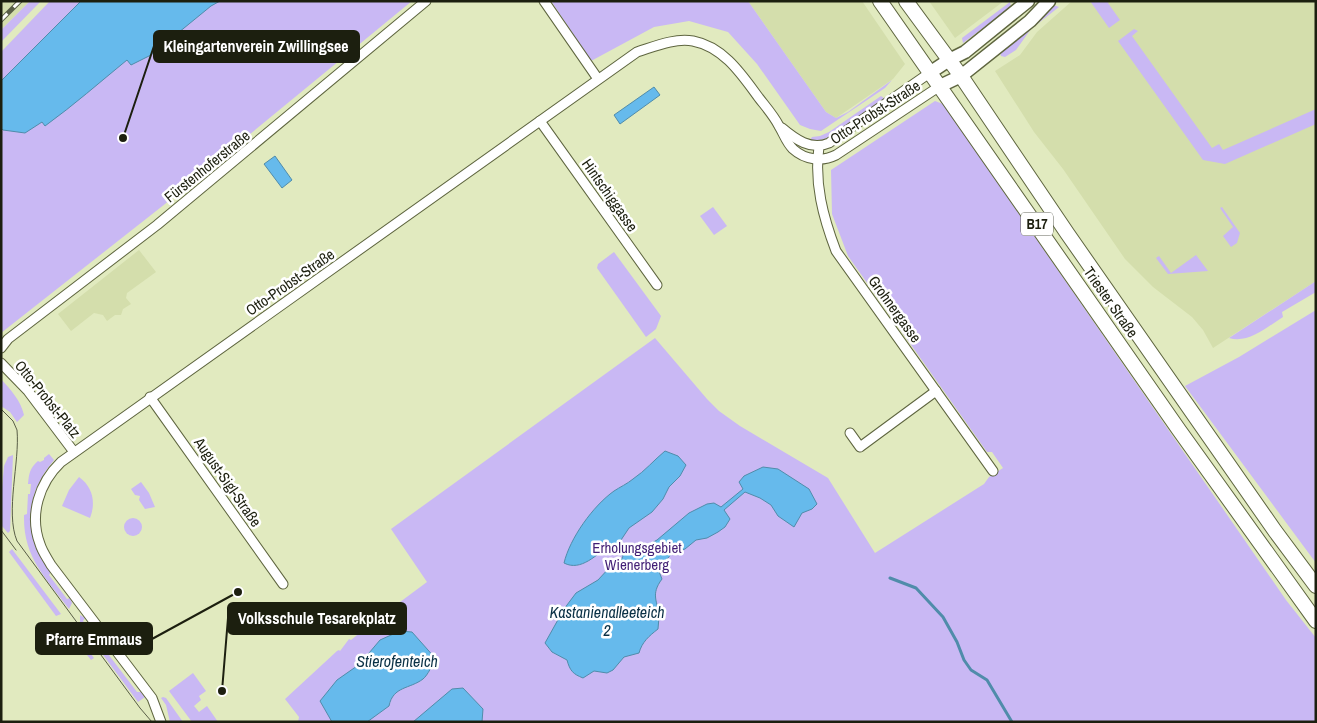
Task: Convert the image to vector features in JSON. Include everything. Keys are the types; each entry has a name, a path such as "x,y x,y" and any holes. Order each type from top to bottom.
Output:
{"main road":[{"name":"Triester Straße","path":"880,1 1179,430 1316,620"},
{"name":"Triester Straße","path":"906,1 961,76 1197,419 1316,586"}],"street":[{"name":"Fürstenhoferstraße","path":"1,348 8,339 157,225 426,1"},
{"path":"544,1 598,80"},
{"path":"931,72 965,52 1028,1"},
{"path":"940,86 961,76 1030,21 1049,1"},
{"name":"Otto-Probst-Straße","path":"161,722 152,698 51,565 39,542 36,513 42,488 48,475 57,465 637,52 670,41 694,41 722,54 735,66 780,126 786,141 792,149 801,155 817,159 825,159 836,155 940,86"},
{"name":"Otto-Probst-Straße","path":"780,126 798,140 819,147 829,143 931,72"},
{"name":"Hintschiggasse","path":"540,120 657,285"},
{"name":"Grohnergasse","path":"819,147 817,159 822,210 836,251 993,471"},
{"name":"Otto-Probst-Platz","path":"1,363 28,391 74,452"},
{"path":"850,433 860,447 936,391"},
{"name":"August-Sigl-Straße","path":"150,397 283,584"}],"shaded area":[{"path":"1,1 30,1 1,30"},
{"path":"748,1 862,1 905,64 893,79 836,118 826,112"},
{"path":"929,1 1004,1 955,38"},
{"path":"1072,1 1316,1 1316,281 1213,348 1203,330 1192,317 1153,287 1125,259 1063,169 1034,132 995,71 1020,55 1037,32"},
{"path":"139,250 156,272 127,293 126,298 131,304 123,309 121,315 115,315 107,321 103,315 94,313 71,331 58,314"}],"green space":[{"path":"30,1 41,1 1,42 1,30"},
{"path":"50,1 412,1 165,204 1,333 1,52"},
{"path":"551,1 748,1 826,112 836,118 848,112 892,80 885,88 821,131 810,129 800,125 757,64 728,32 689,21 654,27 591,61"},
{"path":"1090,1 1109,1 1108,3 1120,20 1109,28"},
{"path":"1010,2 1011,7 963,43 962,38"},
{"path":"1051,4 1059,7 1031,29 1016,50 1005,57 1001,56 1000,52"},
{"path":"1134,29 1138,31 1132,36 1212,148 1219,144 1223,150 1316,109 1316,124 1225,164 1203,160 1118,41"},
{"path":"881,96 885,99 829,137 821,140 810,140 812,137 829,132"},
{"name":"Erholungsgebiet Wienerberg","path":"935,101 943,104 1286,600 1316,638 1316,722 298,722 299,717 285,699 337,651 340,651 349,639 351,640 427,582 391,529 655,338 719,411 740,426 828,478 875,553 984,484 989,477 1003,468 992,452 987,452 848,256 832,214 831,170"},
{"path":"713,207 727,226 714,235 700,216"},
{"path":"1222,207 1240,233 1237,243 1231,247 1223,236 1233,227 1220,208"},
{"path":"614,252 661,316 656,329 646,337 597,268 598,264"},
{"path":"1196,255 1208,271 1168,274 1156,258 1159,256 1171,273"},
{"path":"1316,281 1316,292 1282,312 1283,317 1250,337 1243,339 1229,338"},
{"path":"1316,310 1316,563 1185,386 1239,357"},
{"path":"1,379 15,396 23,410 24,415 17,422 10,412 1,406"},
{"path":"49,454 54,460 37,487 32,501 32,529 35,544 51,572 49,575 67,599 70,598 72,603 69,609 37,566 27,543 25,530 24,515 27,514 28,494 30,494 31,484 28,484 29,474 38,461 44,460"},
{"path":"13,455 10,531 8,533 1,525 1,498 4,466 8,457"},
{"path":"79,477 84,481 92,496 93,507 90,518 62,506 69,490"},
{"path":"141,482 149,493 155,507 145,509 139,500 140,496 135,495 131,489"},
{"path":"133,518 139,521 142,527 139,533 133,536 127,533 124,527 127,521"},
{"path":"12,549 61,614 56,616 9,552"},
{"path":"80,615 85,618 83,621 137,692 141,692 145,697 138,702 80,624"},
{"path":"67,622 94,658 91,660 64,626"},
{"path":"193,673 206,691 199,696 201,700 194,706 199,712 207,706 218,722 192,722 169,691"},
{"path":"161,698 166,698 183,722 170,722 166,705"}],"water":[{"path":"81,1 220,1 211,6 151,55 131,65 127,60 45,126 42,122 25,133 3,130 1,128 1,81"},
{"path":"654,87 660,95 620,124 614,115"},
{"path":"275,156 292,180 282,188 264,164"},
{"name":"Kastanienalleeteich 2","path":"665,451 678,456 686,465 680,476 669,487 663,499 652,512 629,528 619,543 629,554 657,540 689,513 707,504 714,503 721,507 743,489 739,482 744,476 763,467 778,469 809,489 817,504 812,509 802,513 794,527 778,516 771,505 745,492 724,510 730,519 725,527 707,538 696,540 685,549 671,554 659,567 662,579 656,589 659,617 658,629 646,640 639,653 624,657 613,670 607,673 594,671 583,678 574,673 567,660 552,652 545,643 564,609 576,593 598,580 610,567 620,563 623,556 619,549 610,545 583,564 570,565 564,563 567,553 583,523 598,505 614,491 642,473"},
{"name":"Stierofenteich","path":"400,631 412,632 436,659 427,675 418,682 398,691 389,706 367,722 332,722 320,701 337,680 367,659 369,653 380,640"},
{"name":"Stierofenteich","path":"463,688 483,709 482,722 413,722 452,689"}],"waterway":[{"path":"890,578 916,588 943,617 957,642 964,660 971,670 987,680 1012,722"}],"tram line":[{"path":"1,409 13,421 17,430 12,516 17,541 152,722"},
{"path":"1,530 16,550"}],"railway":[{"path":"1,20 20,1"}],"place":[{"name":"Kleingartenverein Zwillingsee","path":"123,138"},
{"name":"Pfarre Emmaus","path":"238,592"},
{"name":"Volksschule Tesarekplatz","path":"222,691"}]}
